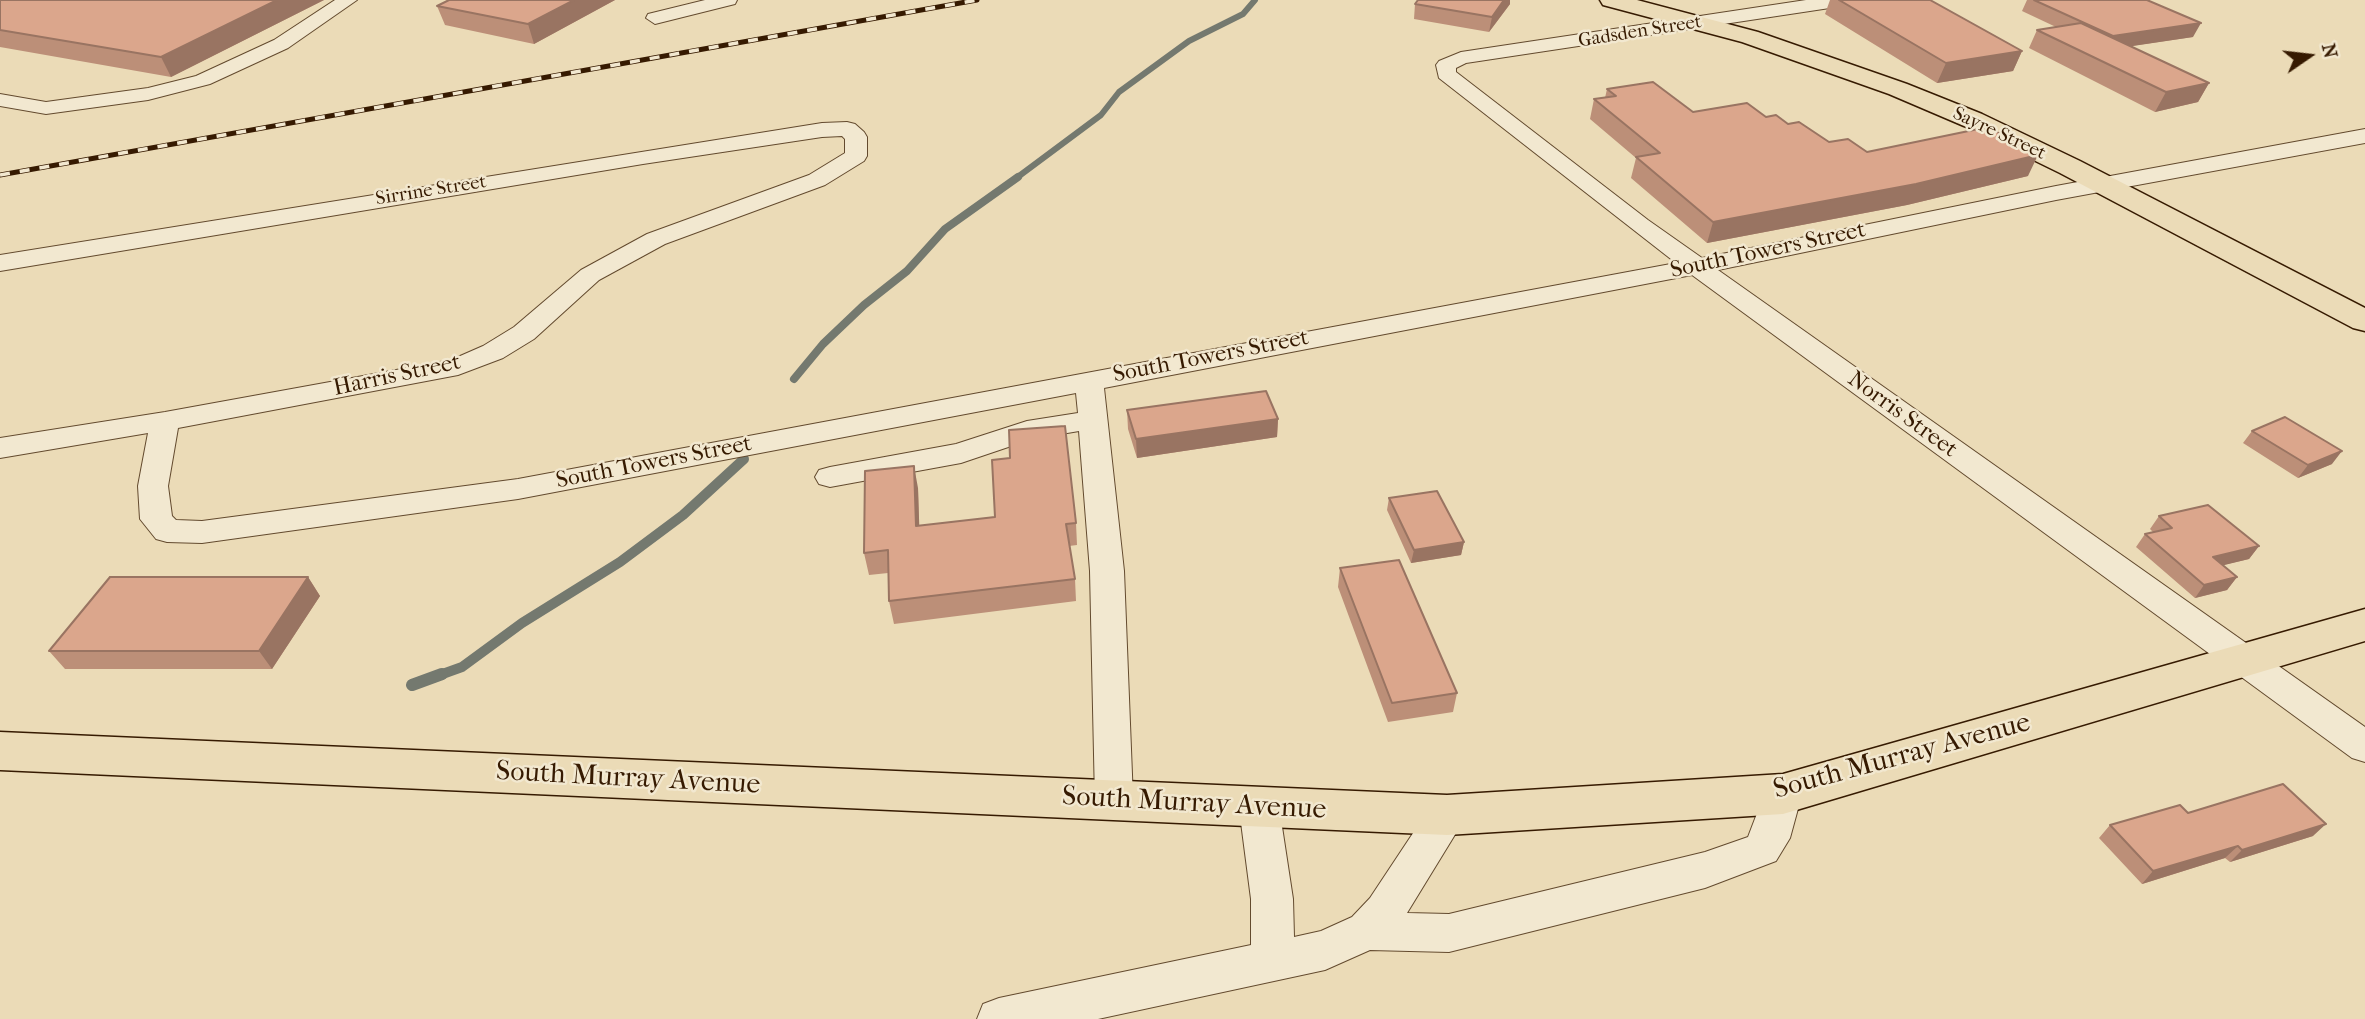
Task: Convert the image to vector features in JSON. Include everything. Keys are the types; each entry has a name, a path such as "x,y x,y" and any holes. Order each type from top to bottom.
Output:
{"main road":[{"name":"Sayre Street","path":"1611,0 1700,22 1820,60 1973,120 2365,321"},
{"name":"South Murray Avenue","path":"0,751 1447,815 1783,794 2365,625"}],"street":[{"path":"0,100 46,108 148,94 203,80 281,44 348,0"},
{"path":"655,18 728,0"},
{"name":"Gadsden Street","path":"1446,74 1446,65 1461,58 1843,0"},
{"name":"Norris Street","path":"1446,74 1696,267 2365,747"},
{"name":"Sirrine Street","path":"0,263 808,132 847,129 856,137 856,142"},
{"name":"South Towers Street","path":"165,421 153,486 156,519 167,531 202,532 518,489 1696,267 2102,184 2365,136"},
{"name":"Harris Street","path":"0,448 165,421 445,369 470,362 524,333 590,275 656,239 817,180 856,156 856,142"},
{"path":"1089,380 1107,571 1114,800"},
{"path":"830,477 961,453 1027,430 1092,420"},
{"path":"999,1019 1325,950 1367,932 1449,933 1705,870 1762,849 1770,838 1783,794"},
{"path":"1259,807 1272,899 1273,960"},
{"path":"1367,932 1385,911 1447,815"}],"building":[{"path":"0,0 277,0 161,57 0,30"},
{"path":"449,0 574,0 528,24 437,6"},
{"path":"1418,0 1504,0 1492,17 1415,4"},
{"path":"1839,0 1930,0 2022,51 1946,63"},
{"path":"2034,0 2147,0 2201,23 2113,36"},
{"path":"2081,23 2209,83 2166,92 2037,30"},
{"path":"1653,82 1693,112 1747,103 1766,117 1776,115 1788,124 1799,122 1829,142 1848,139 1867,152 1988,127 2038,155 1916,184 1713,222 1636,157 1660,153 1594,99 1616,96 1607,89"},
{"path":"1266,391 1278,419 1136,439 1127,410"},
{"path":"2285,417 2342,451 2308,465 2252,431"},
{"path":"1065,426 1076,523 1066,524 1075,579 889,601 888,550 864,553 865,471 914,466 916,526 995,517 992,460 1010,458 1009,430"},
{"path":"1437,491 1464,542 1414,550 1389,498"},
{"path":"2208,505 2259,546 2213,557 2237,577 2204,585 2145,534 2172,528 2159,516"},
{"path":"1399,560 1457,693 1392,703 1340,568"},
{"path":"110,577 308,577 259,651 49,651"},
{"path":"2283,784 2326,824 2242,850 2238,846 2153,871 2110,825 2180,805 2188,813"}],"waterway":[{"path":"1015,179 1101,115 1119,92 1189,41 1243,14 1255,0"},
{"path":"794,379 823,344 864,305 907,271 945,229 1018,177"},
{"path":"437,676 462,667 522,623 620,562 683,515 744,459"},
{"path":"412,685 442,674"}],"railway":[{"path":"0,175 977,0"}]}
